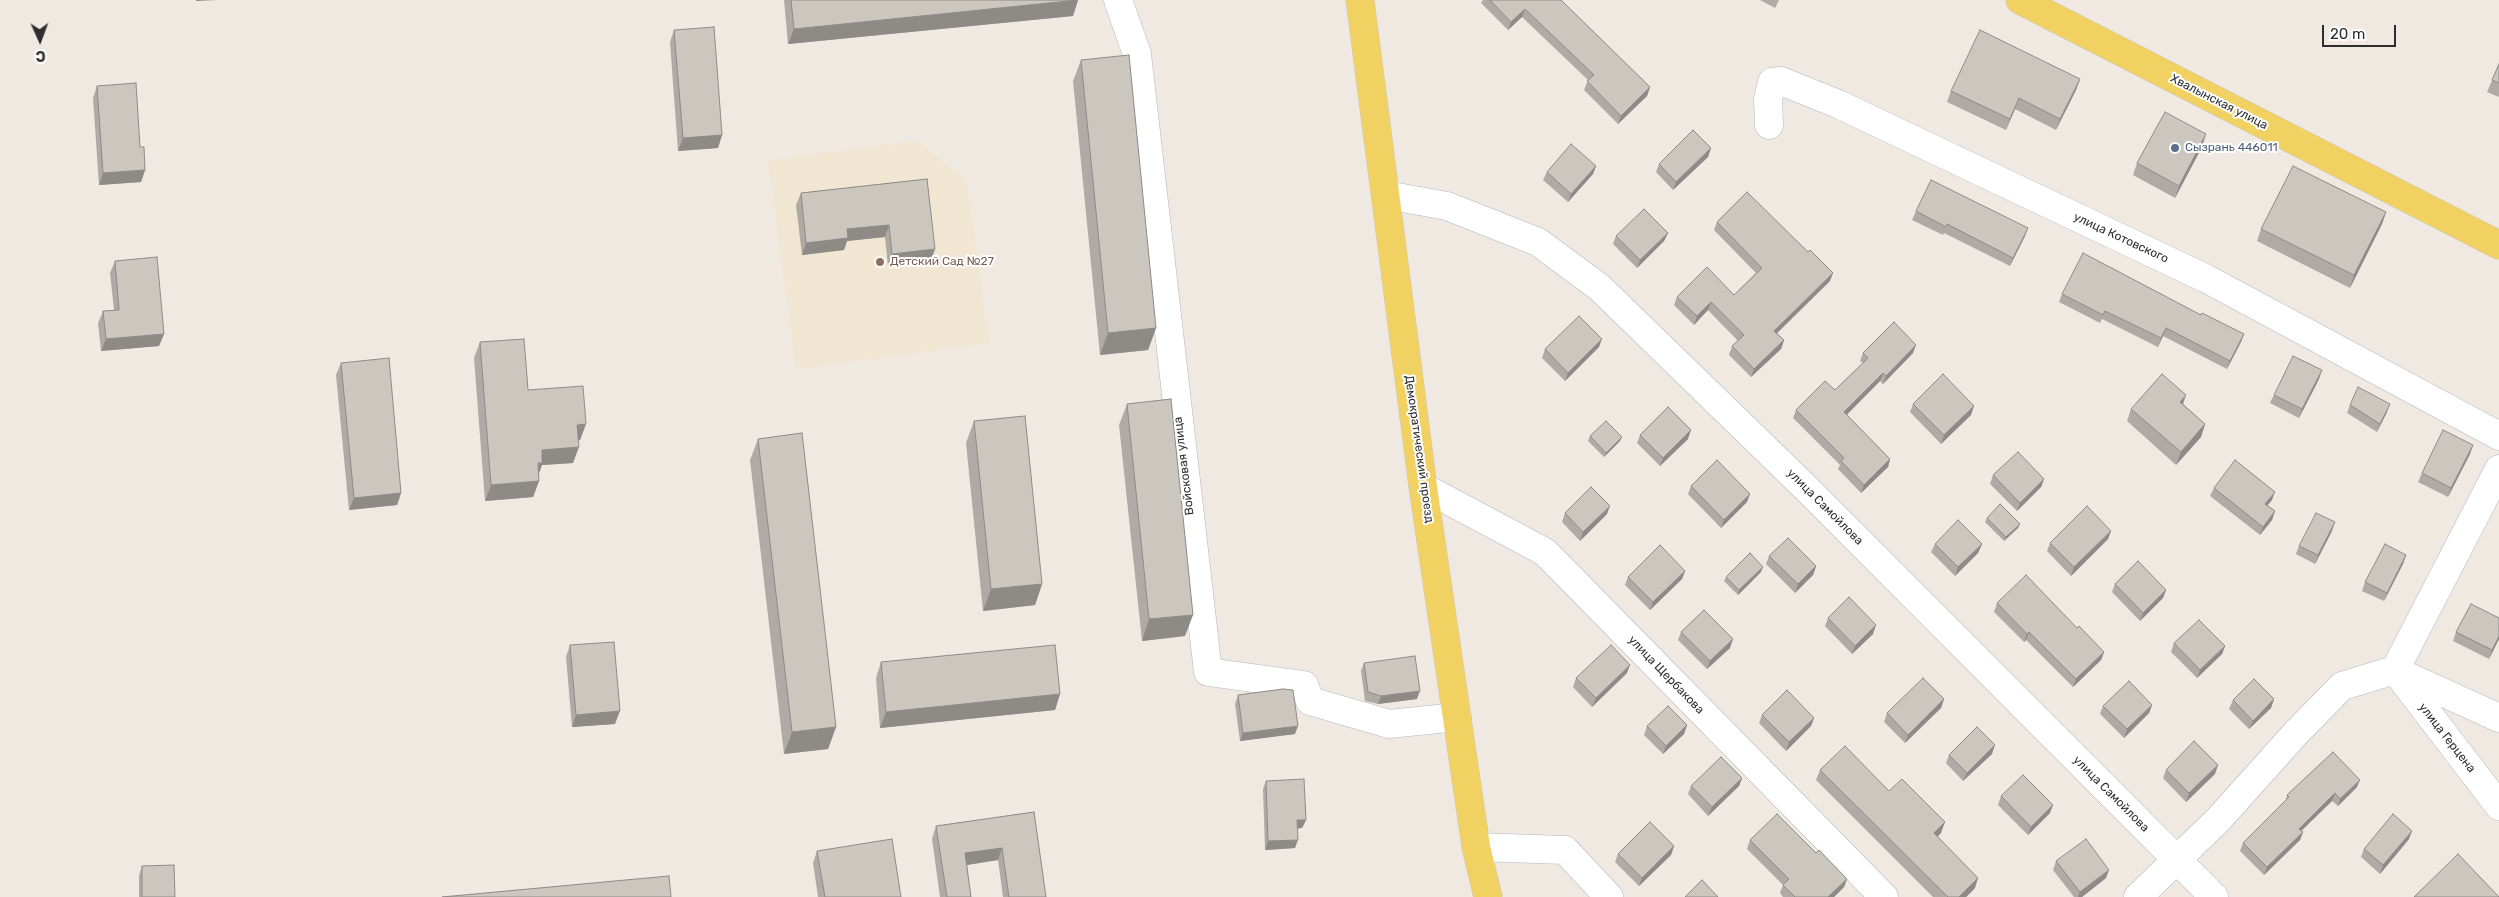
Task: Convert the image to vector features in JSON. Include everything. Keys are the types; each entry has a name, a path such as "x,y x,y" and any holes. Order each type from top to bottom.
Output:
{"main road":[{"name":"Демократический проезд","path":"1360,0 1423,487 1476,847 1488,897"},
{"name":"Хвалынская улица","path":"2020,0 2499,245"}],"street":[{"name":"Войсковая улица","path":"1118,0 1137,54 1208,672 1304,685 1310,701 1389,724 1457,717"},
{"name":"улица Котовского","path":"1769,125 1768,99 1772,82 1781,81 1838,104 2207,279 2499,436"},
{"name":"улица Самойлова","path":"1386,195 1447,206 1538,242 1599,287 1808,489 2214,897"},
{"path":"2395,670 2499,469"},
{"name":"улица Щербакова","path":"1423,487 1545,552 1884,897"},
{"path":"2138,897 2218,820 2296,733 2342,686 2395,670 2499,718"},
{"name":"улица Герцена","path":"2395,670 2499,806"},
{"path":"1476,847 1565,850 1609,897"}],"shaded area":[{"name":"Детский Сад №27","path":"917,141 967,181 989,343 796,369 768,161"}],"building":[{"path":"791,0 1078,0 794,29"},
{"path":"1490,0 1561,0 1650,87 1621,116 1587,81 1594,75 1525,9 1511,22"},
{"path":"714,27 722,135 683,138 674,30"},
{"path":"1980,30 2080,79 2060,119 2019,98 2010,119 1951,91"},
{"path":"1129,55 1156,328 1108,333 1081,60"},
{"path":"2499,64 2499,83 2492,80"},
{"path":"136,83 140,147 144,147 145,170 103,173 97,86"},
{"path":"2165,112 2206,134 2179,186 2137,163"},
{"path":"1693,130 1711,148 1676,182 1659,164"},
{"path":"1571,144 1596,166 1571,194 1547,172"},
{"path":"2293,166 2386,212 2354,275 2261,229"},
{"path":"927,179 935,249 892,254 889,225 847,229 848,238 806,243 801,193"},
{"path":"1931,180 2028,228 2013,258 1947,224 1946,227 1916,211"},
{"path":"1747,192 1808,252 1810,250 1833,273 1774,331 1784,340 1754,369 1732,346 1744,335 1711,302 1697,316 1677,297 1707,267 1734,295 1762,268 1717,222"},
{"path":"1644,209 1668,233 1640,260 1616,236"},
{"path":"2083,253 2201,315 2202,313 2244,334 2230,361 2166,328 2161,338 2105,311 2103,315 2062,294"},
{"path":"157,257 164,334 106,339 103,311 119,310 115,261"},
{"path":"1579,316 1602,339 1568,373 1545,349"},
{"path":"1894,322 1916,345 1886,376 1883,373 1844,412 1890,459 1864,485 1841,461 1844,458 1796,410 1825,381 1835,390 1868,358 1863,353"},
{"path":"524,339 528,390 583,386 586,424 577,425 579,447 542,450 542,463 538,463 539,481 491,485 480,342"},
{"path":"2293,356 2322,370 2302,409 2274,395"},
{"path":"389,358 401,493 354,498 341,363"},
{"path":"1943,374 1974,406 1944,435 1913,404"},
{"path":"2162,374 2186,395 2180,402 2205,424 2181,452 2131,409"},
{"path":"2358,387 2390,404 2380,424 2350,405"},
{"path":"1171,399 1193,615 1149,619 1127,404"},
{"path":"1668,407 1691,430 1663,458 1640,435"},
{"path":"1025,416 1042,584 991,589 974,421"},
{"path":"1606,421 1622,437 1606,453 1590,436"},
{"path":"2443,430 2473,445 2451,488 2422,473"},
{"path":"802,433 836,727 792,732 758,439"},
{"path":"2018,452 2044,479 2020,503 1993,475"},
{"path":"1717,460 1750,494 1724,520 1691,486"},
{"path":"2235,460 2275,492 2265,504 2275,511 2263,527 2214,488"},
{"path":"1591,487 1610,506 1583,532 1565,513"},
{"path":"2000,504 2020,524 2006,537 1987,518"},
{"path":"2087,506 2111,531 2074,567 2050,543"},
{"path":"2316,513 2335,522 2318,555 2299,546"},
{"path":"1958,520 1982,544 1958,567 1935,544"},
{"path":"1788,538 1816,566 1798,584 1769,556"},
{"path":"2385,544 2406,555 2387,593 2365,582"},
{"path":"1660,545 1685,571 1653,602 1628,577"},
{"path":"1750,553 1763,567 1739,590 1726,577"},
{"path":"2138,561 2166,590 2143,613 2115,584"},
{"path":"2026,575 2077,628 2079,626 2104,652 2076,679 2029,632 2027,634 1997,603"},
{"path":"1849,597 1876,625 1855,646 1828,618"},
{"path":"2471,604 2499,618 2499,636 2492,650 2456,632"},
{"path":"1704,610 1733,639 1710,661 1681,632"},
{"path":"2199,620 2225,646 2200,670 2174,643"},
{"path":"614,642 620,711 576,715 570,645"},
{"path":"1055,645 1060,694 886,712 881,662"},
{"path":"1611,645 1630,665 1596,698 1576,678"},
{"path":"1415,656 1420,691 1381,696 1368,692 1364,663"},
{"path":"1923,678 1944,699 1908,735 1887,713"},
{"path":"2254,679 2274,699 2253,721 2233,700"},
{"path":"2129,681 2152,705 2127,729 2103,706"},
{"path":"1283,689 1293,690 1298,726 1243,733 1238,695"},
{"path":"1787,690 1814,718 1789,742 1762,715"},
{"path":"1668,706 1687,725 1666,746 1647,726"},
{"path":"1977,727 1995,745 1967,773 1949,755"},
{"path":"2194,741 2218,765 2189,793 2166,770"},
{"path":"1845,746 1889,791 1902,779 1945,822 1934,833 1978,878 1959,897 1948,897 1820,770"},
{"path":"2333,752 2360,780 2340,799 2335,793 2299,829 2303,832 2267,867 2243,843 2289,797 2287,795"},
{"path":"1721,757 1742,778 1712,807 1691,786"},
{"path":"2023,775 2053,805 2031,827 2001,796"},
{"path":"1304,779 1306,820 1297,820 1298,840 1268,841 1266,781"},
{"path":"1034,812 1046,897 1009,897 1002,848 965,853 971,897 947,897 936,826"},
{"path":"1777,814 1816,853 1819,850 1847,879 1828,897 1795,897 1783,885 1789,879 1750,840"},
{"path":"2393,814 2412,831 2383,865 2364,849"},
{"path":"1650,822 1674,846 1642,878 1618,854"},
{"path":"892,839 901,897 825,897 817,851"},
{"path":"2086,839 2109,870 2080,892 2056,861"},
{"path":"2458,854 2499,897 2414,897"},
{"path":"174,865 175,897 142,897 142,866"},
{"path":"669,876 671,897 442,897"},
{"path":"1702,880 1718,897 1685,897"}],"place":[{"name":"Сызрань 446011","path":"2175,148"},
{"name":"Детский Сад №27","path":"880,262"}]}
